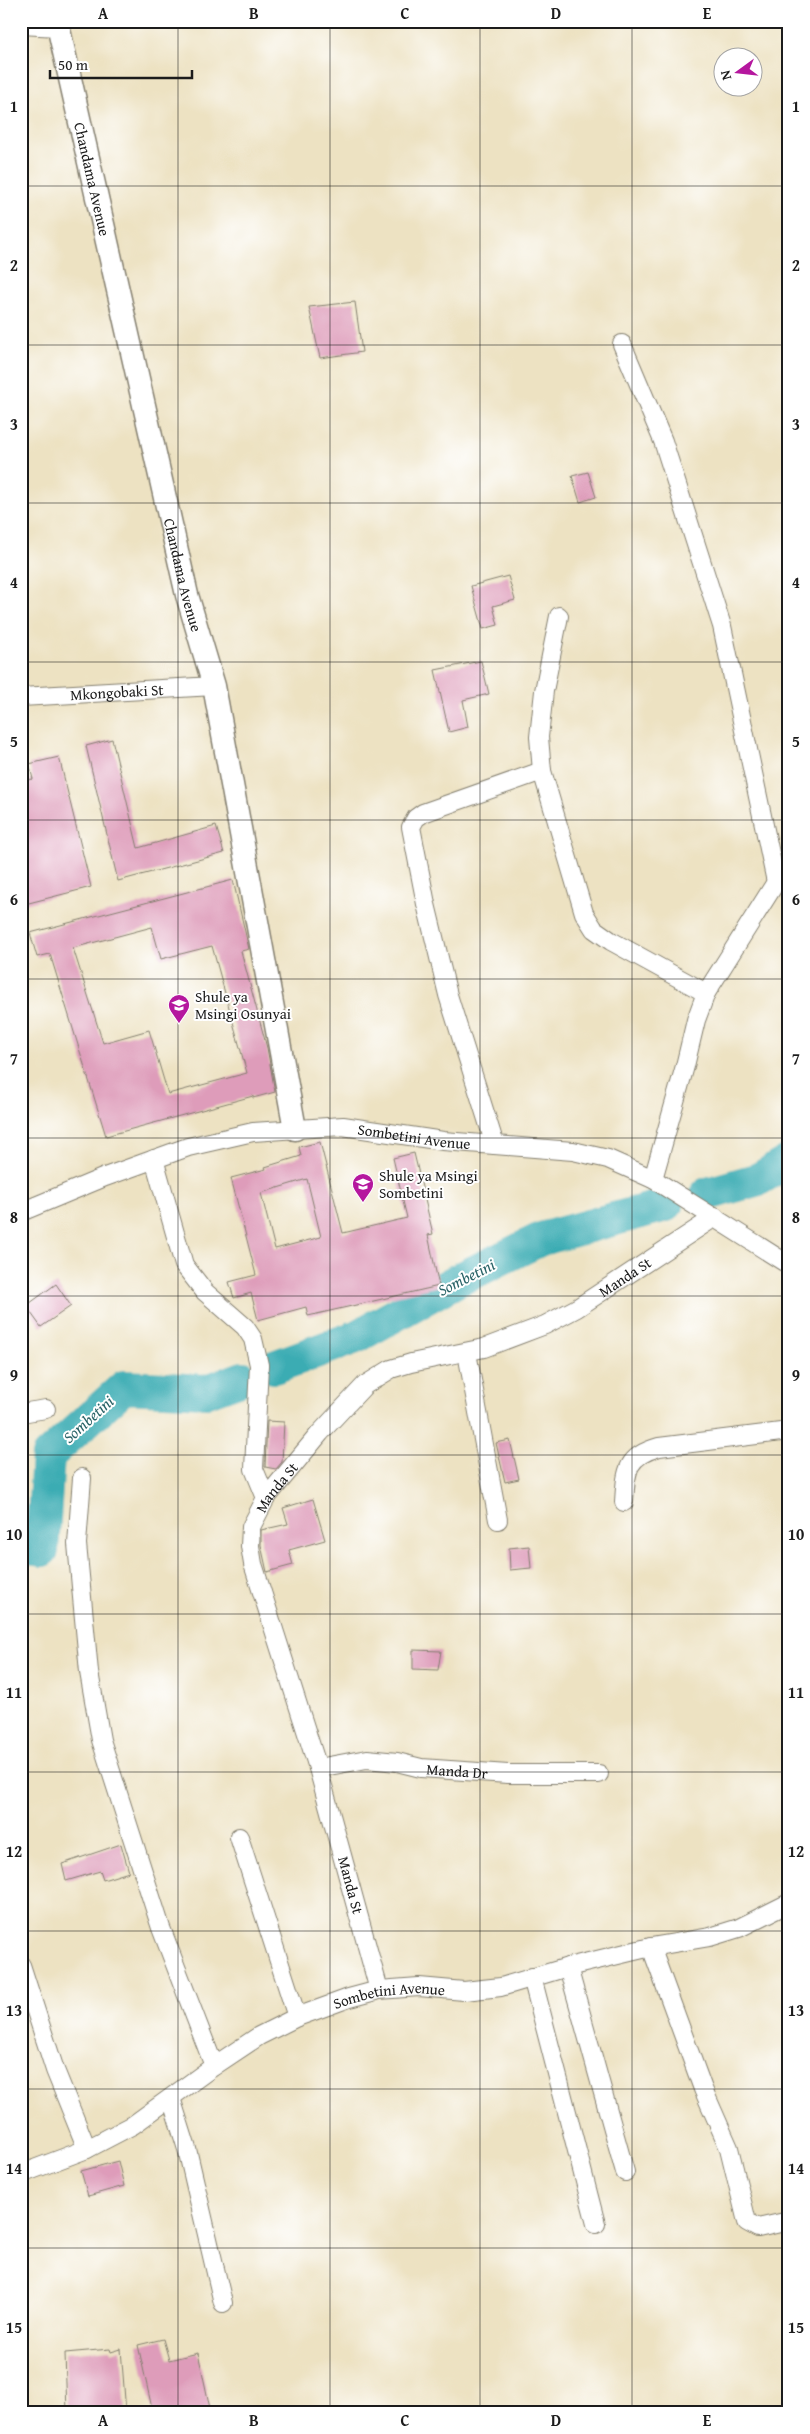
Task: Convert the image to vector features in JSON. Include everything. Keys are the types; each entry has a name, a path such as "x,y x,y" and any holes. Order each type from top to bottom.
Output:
{"street":[{"path":"21,25 58,24"},
{"name":"Chandama Avenue","path":"58,24 187,595 214,686 295,1129"},
{"path":"622,344 663,441 722,626 776,882"},
{"path":"560,616 544,691 539,737 542,771 584,913 594,929 611,941 706,992"},
{"name":"Mkongobaki St","path":"21,697 214,686"},
{"path":"495,1145 448,995 426,904 411,827 416,818 423,813 542,771"},
{"path":"653,1179 696,1020 706,992 776,882 789,867"},
{"name":"Sombetini Avenue","path":"21,1212 105,1177 188,1147 253,1132 343,1126 443,1141 573,1151 608,1159 653,1179 715,1217 774,1258 789,1265"},
{"path":"154,1159 184,1266 198,1285 246,1327 253,1339 259,1365 254,1469 266,1498"},
{"name":"Manda St","path":"379,1990 318,1768 253,1564 250,1546 251,1527 266,1498 325,1427 365,1385 404,1365 467,1353 545,1325 577,1308 715,1217"},
{"path":"467,1353 498,1520"},
{"path":"21,1414 46,1409"},
{"path":"624,1502 626,1474 632,1462 642,1451 660,1447 789,1431"},
{"path":"82,1478 77,1544 89,1672 101,1740 158,1918 214,2066"},
{"name":"Manda Dr","path":"318,1768 368,1759 396,1762 421,1768 599,1774"},
{"path":"239,1837 297,2017"},
{"name":"Sombetini Avenue","path":"21,2174 87,2149 133,2125 259,2036 297,2017 349,1998 379,1990 419,1987 464,1991 501,1987 568,1967 651,1947 710,1937 739,1928 789,1903"},
{"path":"651,1947 703,2089 729,2148 747,2222 758,2228 789,2221"},
{"path":"21,1965 56,2070 87,2149"},
{"path":"568,1967 625,2172"},
{"path":"532,1977 596,2224"},
{"path":"171,2098 187,2149 223,2304"}],"building":[{"path":"355,302 362,352 320,358 309,307"},
{"path":"588,472 596,497 580,502 572,476"},
{"path":"508,576 515,600 493,606 498,625 483,629 471,586"},
{"path":"481,661 489,694 463,700 468,727 449,732 435,670"},
{"path":"112,739 138,848 216,826 224,853 118,881 86,746"},
{"path":"59,757 91,887 21,905 21,781 33,779 29,764"},
{"path":"233,880 249,949 241,951 267,1048 275,1092 253,1098 253,1096 106,1136 50,954 37,957 30,933","holes":["152,927 161,959 212,946 247,1073 168,1094 149,1030 103,1043 73,948"]},
{"path":"320,1142 343,1233 407,1218 393,1158 414,1153 433,1234 428,1235 439,1286 308,1316 306,1307 258,1320 251,1293 234,1298 229,1282 256,1275 231,1178 266,1169 265,1167 301,1156 299,1147","holes":["307,1179 321,1237 275,1249 261,1193"]},
{"path":"56,1284 71,1306 41,1327 26,1306"},
{"path":"267,1421 284,1422 282,1462 276,1469 265,1467"},
{"path":"510,1440 519,1479 505,1482 496,1443"},
{"path":"313,1499 325,1540 289,1550 293,1565 267,1572 261,1545 261,1530 288,1524 283,1508"},
{"path":"529,1546 531,1568 510,1570 509,1548"},
{"path":"413,1650 441,1651 438,1670 413,1669"},
{"path":"121,1844 129,1872 103,1880 100,1871 66,1881 62,1864"},
{"path":"118,2161 124,2186 88,2196 81,2171"},
{"path":"163,2339 169,2360 198,2353 211,2413 153,2413 138,2345"},
{"path":"110,2349 111,2352 121,2349 126,2413 67,2413 65,2353"}],"waterway":[{"name":"Sombetini","path":"707,1194 759,1179 789,1161"},
{"name":"Sombetini","path":"274,1367 356,1337 456,1281 541,1239 666,1205"},
{"name":"Sombetini","path":"21,1547 42,1550 48,1456 124,1387 207,1391 243,1378"}],"place":[{"name":"Shule ya Msingi Osunyai","path":"179,1024"},
{"name":"Shule ya Msingi Sombetini","path":"363,1203"}]}
